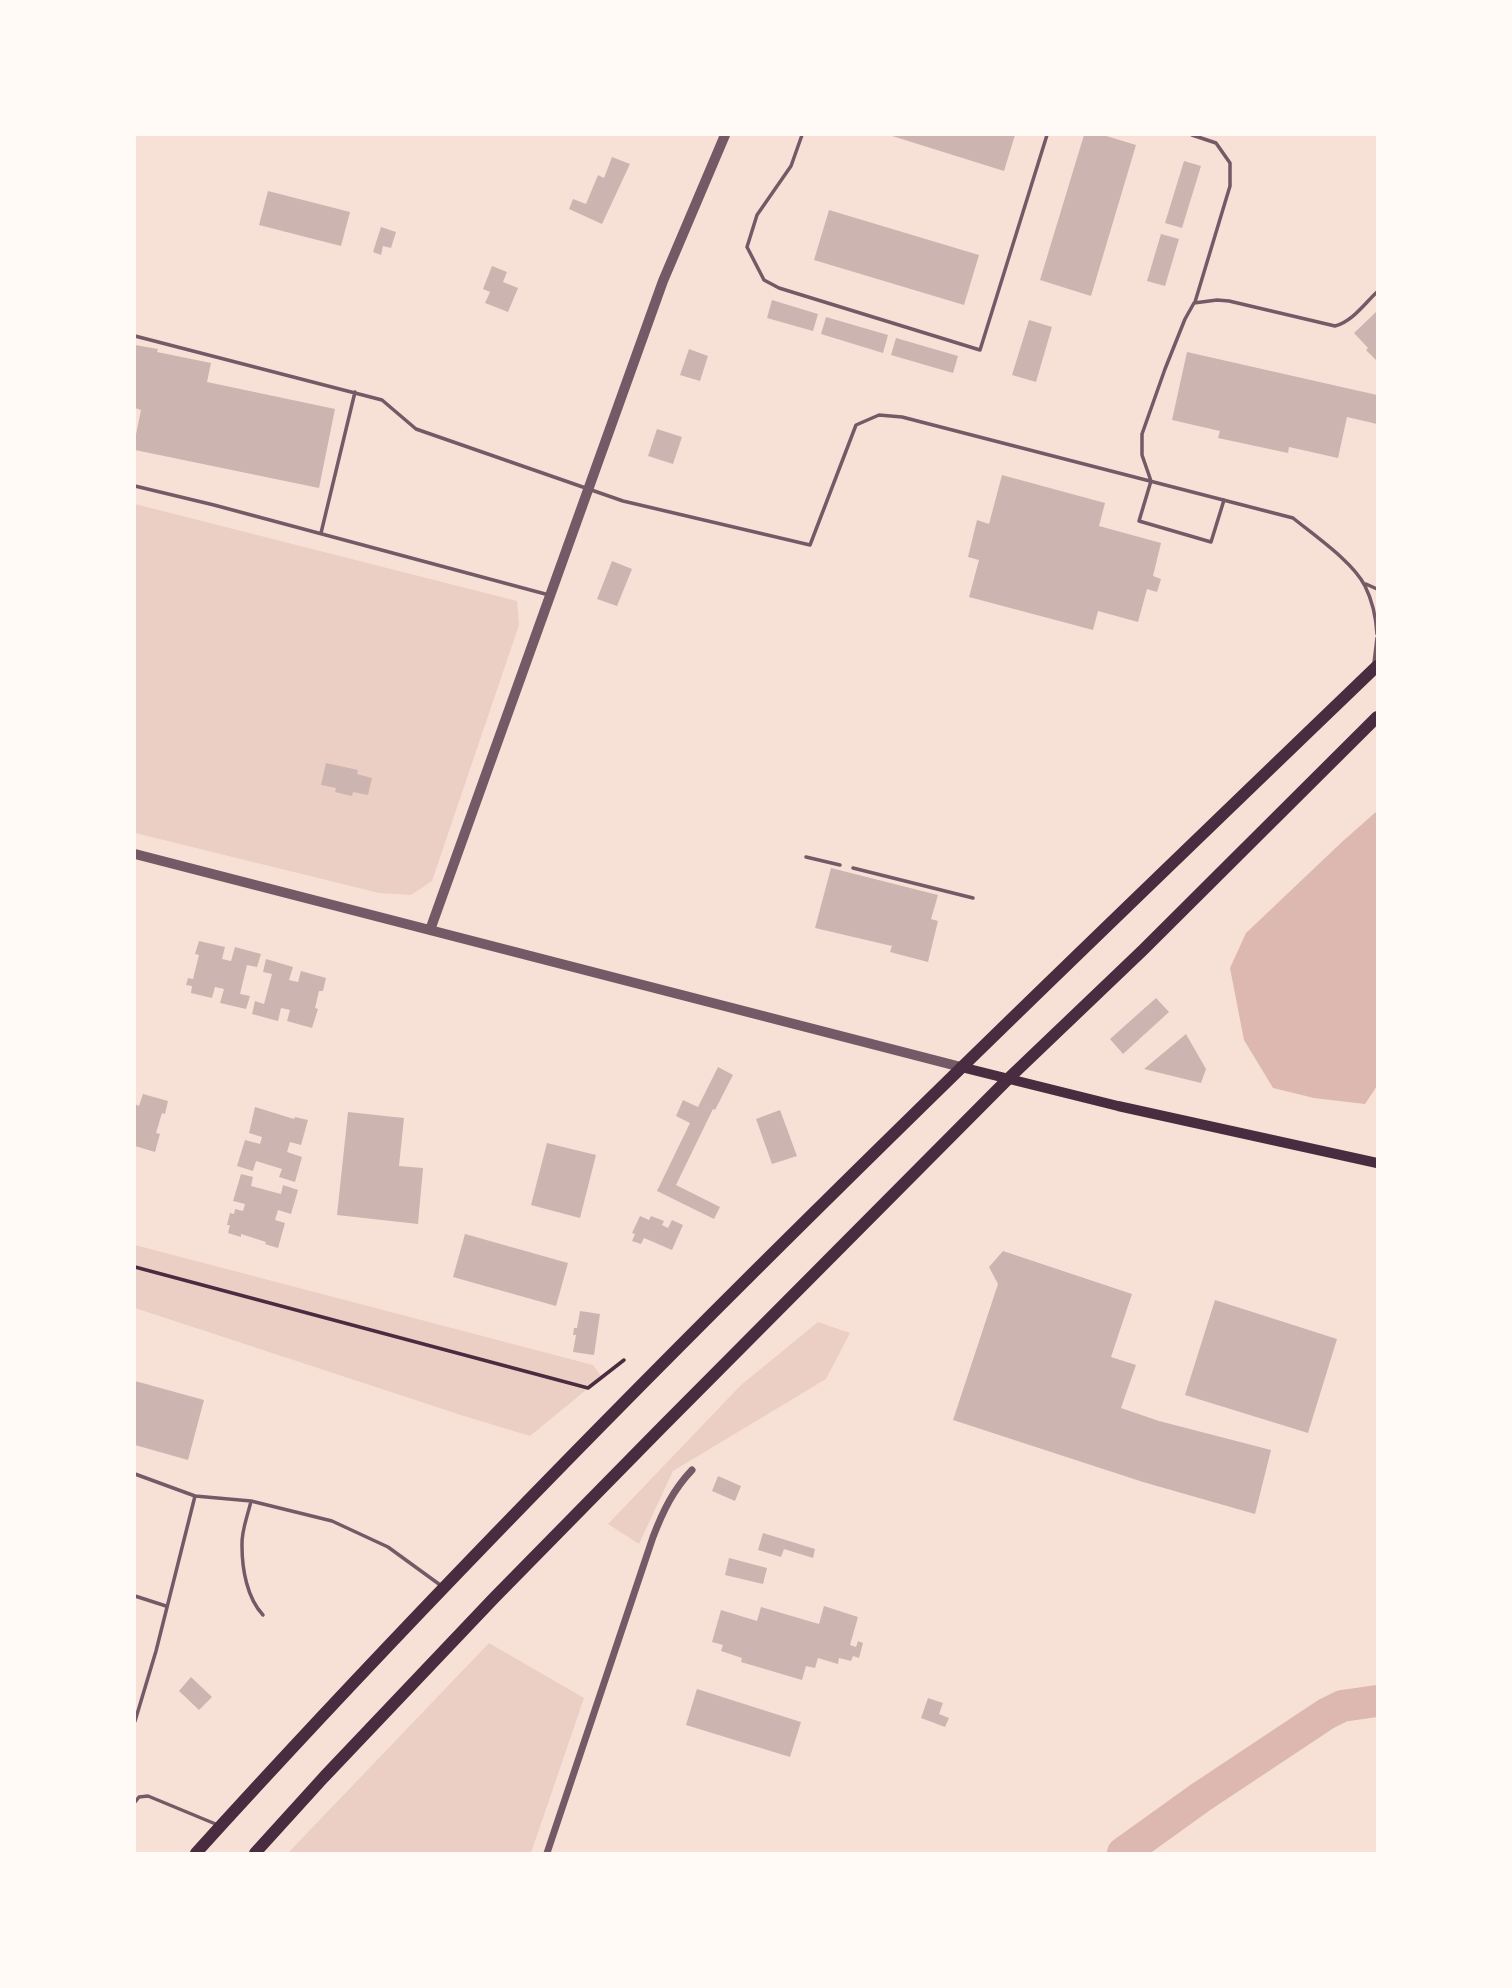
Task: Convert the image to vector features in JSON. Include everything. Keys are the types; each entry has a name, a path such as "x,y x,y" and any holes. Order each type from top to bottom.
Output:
{"highway":[{"path":"196,1853 291,1749 646,1381 961,1067 1375,668"},
{"path":"255,1853 503,1588 1008,1079 1143,950 1377,717"}],"main road":[{"path":"961,1067 1377,1163"}],"street":[{"path":"430,930 663,281 725,135"},
{"path":"135,854 961,1067"},
{"path":"548,1850 653,1536 677,1485 692,1470"}],"lane":[{"path":"802,135 791,166 757,215 747,247 764,280 779,288 980,350 1048,135"},
{"path":"1192,135 1216,143 1230,163 1230,186 1194,303 1165,369 1142,434 1142,455 1151,481 1139,521 1211,542 1224,500"},
{"path":"1194,303 1229,301 1335,326 1350,318 1377,292"},
{"path":"135,336 382,400 416,429 623,501 810,545 856,425 879,415 902,417 1293,518 1338,554 1364,583 1373,603 1377,636 1375,668"},
{"path":"320,534 355,393"},
{"path":"135,486 551,595"},
{"path":"1364,583 1377,589"},
{"path":"806,857 840,865"},
{"path":"853,868 972,898"},
{"path":"135,1474 195,1496 251,1501 332,1521 388,1546 445,1588"},
{"path":"135,1721 156,1651 195,1496"},
{"path":"251,1501 242,1544 247,1587 255,1606 263,1615"},
{"path":"135,1596 167,1606"},
{"path":"135,1802 137,1796 148,1796 220,1826"}],"path":[{"path":"135,1267 588,1388 624,1360"}],"shaded area":[{"path":"135,504 517,601 519,625 432,881 411,895 379,893 135,833"},
{"path":"1377,811 1377,1086 1365,1104 1314,1098 1273,1088 1244,1040 1230,968 1246,933"},
{"path":"135,1245 593,1365 602,1377 530,1436 135,1308"},
{"path":"818,1322 850,1333 826,1379 673,1471 639,1544 608,1524 741,1385"},
{"path":"489,1643 584,1698 531,1853 288,1853"}],"building":[{"path":"889,135 1015,135 1004,171"},
{"path":"1084,135 1103,135 1136,145 1091,296 1040,280"},
{"path":"612,157 630,164 602,224 569,209 573,199 586,204 598,175 604,178"},
{"path":"1184,161 1201,166 1182,228 1165,223"},
{"path":"268,191 350,212 341,246 259,225"},
{"path":"829,210 979,255 964,305 814,260"},
{"path":"381,227 396,232 391,248 383,246 381,255 373,252"},
{"path":"1161,234 1179,239 1165,286 1147,281"},
{"path":"492,266 507,272 503,282 518,288 508,312 485,303 490,292 483,289"},
{"path":"772,300 818,314 813,331 767,318"},
{"path":"1377,311 1377,361 1354,333"},
{"path":"826,317 888,335 883,353 821,334"},
{"path":"1029,320 1052,327 1036,382 1012,375"},
{"path":"896,338 958,356 953,373 891,355"},
{"path":"135,345 211,363 207,382 335,409 319,488 135,450 141,410 135,408"},
{"path":"689,349 708,356 700,381 680,375"},
{"path":"1187,352 1377,395 1377,424 1347,417 1338,458 1289,447 1288,453 1218,438 1220,431 1172,420"},
{"path":"657,429 682,437 673,464 648,456"},
{"path":"1002,475 1105,503 1099,526 1161,543 1153,576 1161,579 1157,592 1147,589 1138,622 1098,611 1093,630 969,597 979,560 968,557 977,520 989,524"},
{"path":"612,561 632,569 617,606 597,599"},
{"path":"326,763 358,770 357,774 372,778 368,795 353,792 352,796 335,792 336,788 321,785"},
{"path":"831,868 938,895 931,919 938,921 928,962 890,952 892,946 815,928"},
{"path":"199,941 225,947 222,959 231,961 235,947 261,954 257,967 247,965 240,994 250,996 246,1009 220,1003 224,989 215,987 212,998 191,993 192,986 186,985 188,978 193,979 199,955 195,954"},
{"path":"266,959 293,967 289,980 298,982 301,971 326,978 323,991 319,991 315,1008 318,1009 312,1028 287,1021 290,1010 281,1008 278,1021 252,1014 255,1001 264,1004 272,974 263,972"},
{"path":"1156,998 1169,1012 1123,1054 1110,1039"},
{"path":"1186,1034 1206,1069 1201,1083 1144,1069"},
{"path":"718,1067 733,1075 715,1110 713,1109 676,1185 720,1207 714,1219 657,1191 690,1123 676,1116 683,1100 698,1107"},
{"path":"143,1094 168,1101 156,1133 160,1134 155,1152 135,1146 135,1104 139,1106"},
{"path":"255,1107 294,1119 308,1120 301,1145 290,1142 287,1152 302,1157 295,1182 279,1177 282,1169 256,1161 253,1171 237,1166 245,1140 260,1144 262,1137 249,1133"},
{"path":"780,1110 797,1156 772,1164 756,1119"},
{"path":"348,1112 404,1118 399,1166 423,1168 418,1224 337,1215"},
{"path":"547,1143 596,1155 580,1218 531,1205"},
{"path":"241,1174 253,1177 251,1186 281,1194 283,1185 298,1190 291,1214 278,1210 275,1220 285,1223 278,1248 241,1234 241,1237 228,1233 230,1213 234,1214 235,1209 243,1211 245,1204 233,1201"},
{"path":"640,1216 649,1220 651,1216 664,1221 662,1225 668,1228 672,1220 683,1225 672,1250 644,1238 641,1244 632,1241 635,1234 632,1233"},
{"path":"465,1234 568,1263 556,1306 453,1277"},
{"path":"1003,1251 1132,1294 1111,1357 1136,1365 1121,1408 1159,1421 1271,1450 1255,1514 1143,1482 953,1420 998,1284 989,1267"},
{"path":"1215,1300 1337,1339 1308,1433 1185,1395"},
{"path":"580,1311 600,1314 594,1355 573,1352 576,1335 573,1335 574,1328 577,1328"},
{"path":"135,1381 204,1400 188,1460 135,1445"},
{"path":"718,1476 741,1486 735,1501 712,1491"},
{"path":"763,1533 815,1549 813,1558 784,1549 781,1557 758,1550"},
{"path":"729,1558 767,1568 763,1584 725,1575"},
{"path":"824,1606 858,1617 850,1645 856,1647 858,1641 863,1643 859,1658 853,1656 851,1661 839,1658 838,1664 818,1658 815,1668 806,1666 802,1680 741,1662 742,1658 721,1651 723,1645 712,1642 721,1610 757,1621 761,1607 819,1624"},
{"path":"191,1677 212,1697 199,1710 179,1691"},
{"path":"697,1689 801,1722 790,1757 686,1725"},
{"path":"928,1698 943,1703 939,1714 949,1718 945,1727 921,1718"}],"waterway":[{"path":"1123,1853 1201,1797 1326,1714 1342,1706 1377,1701"}]}
